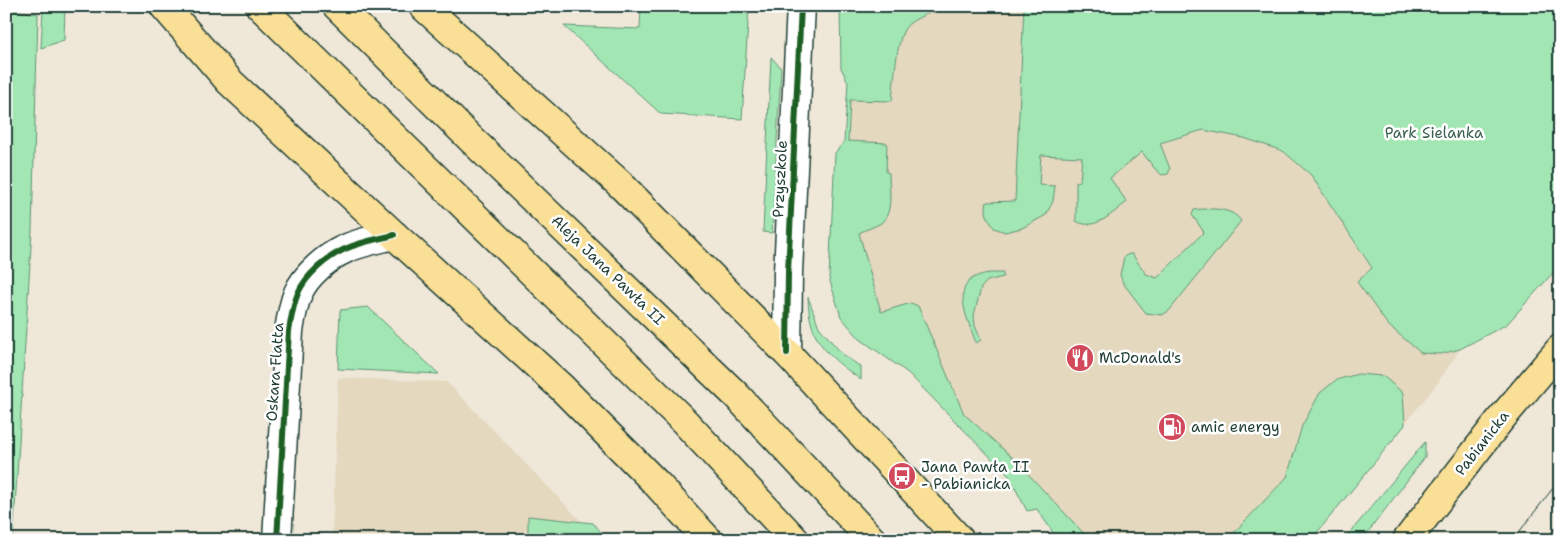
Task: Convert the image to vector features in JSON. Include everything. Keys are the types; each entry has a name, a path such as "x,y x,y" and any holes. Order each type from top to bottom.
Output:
{"main road":[{"path":"164,6 230,82 561,387 657,484 708,540"},
{"path":"260,6 684,421 795,540"},
{"name":"Aleja Jana Pawła II","path":"337,6 472,140 736,394 872,540"},
{"path":"423,6 620,184 787,353 960,540"},
{"name":"Pabianicka","path":"1407,540 1500,420 1560,350"}],"street":[{"name":"Przyszkole","path":"787,353 788,272 801,6"},
{"name":"Oskara Flatta","path":"277,540 289,331 298,292 314,271 345,249 394,235"}],"shaded area":[{"path":"895,6 1024,6 1018,138 1160,143 1203,130 1244,138 1283,151 1311,175 1372,269 1357,282 1441,354 1460,349 1437,384 1311,540 1058,540 1037,509 1027,511 1009,476 908,373 860,339 841,317 829,278 835,153 840,145 848,141 850,100"},
{"path":"338,378 447,382 581,521 529,517 528,540 332,540"}],"green space":[{"path":"28,6 65,6 64,40 41,48 43,9"},
{"path":"641,6 749,6 742,119 661,114 564,26 640,29"},
{"path":"840,6 934,6 933,11 911,22 903,33 898,51 892,101 850,100 848,141 887,143 886,172 889,173 890,193 888,213 881,223 859,233 881,312 911,303 918,306 964,414 1014,459 1090,540 1058,540 1037,509 1027,511 1009,476 908,373 860,339 841,317 829,278 835,153 844,142 848,82 841,68"},
{"name":"Park Sielanka","path":"1024,6 1560,6 1560,265 1507,324 1460,349 1441,354 1421,353 1388,325 1357,282 1372,268 1311,175 1283,151 1244,138 1203,130 1160,143 1170,169 1168,174 1162,175 1142,152 1110,178 1127,202 1097,223 1083,224 1076,221 1076,182 1080,181 1082,157 1041,155 1039,185 1055,186 1053,201 1046,215 1022,228 1005,232 994,228 987,216 987,202 1015,201"},
{"path":"6,9 38,14 32,230 13,540 6,540"},
{"path":"771,57 781,68 772,233 763,232"},
{"path":"1213,209 1226,211 1237,216 1241,221 1169,311 1162,315 1146,313 1123,283 1120,275 1124,257 1132,254 1146,274 1157,278 1204,232 1192,215 1194,210"},
{"path":"1003,273 1003,277 987,281 981,288 974,315 975,326 981,340 976,343 965,311 964,290 968,282 976,276"},
{"path":"808,297 819,327 843,355 861,367 861,380 839,363 822,346 812,325"},
{"path":"368,307 439,374 338,369 340,310"},
{"path":"1358,374 1383,376 1403,393 1405,425 1311,540 1227,540 1287,477 1302,426 1320,393 1336,380"},
{"path":"1425,442 1425,457 1362,540 1344,540"},
{"path":"528,516 593,523 608,540 528,540"}],"tram line":[{"path":"1513,540 1560,479"},
{"path":"1546,540 1560,522"}],"cycle path":[{"path":"787,353 788,272 801,6"},
{"path":"277,540 289,331 293,307 298,293 312,273 338,252 357,244 394,235"}],"place":[{"name":"McDonald's","path":"1080,358"},
{"name":"amic energy","path":"1172,427"},
{"name":"Jana Pawła II - Pabianicka","path":"902,476"}]}
